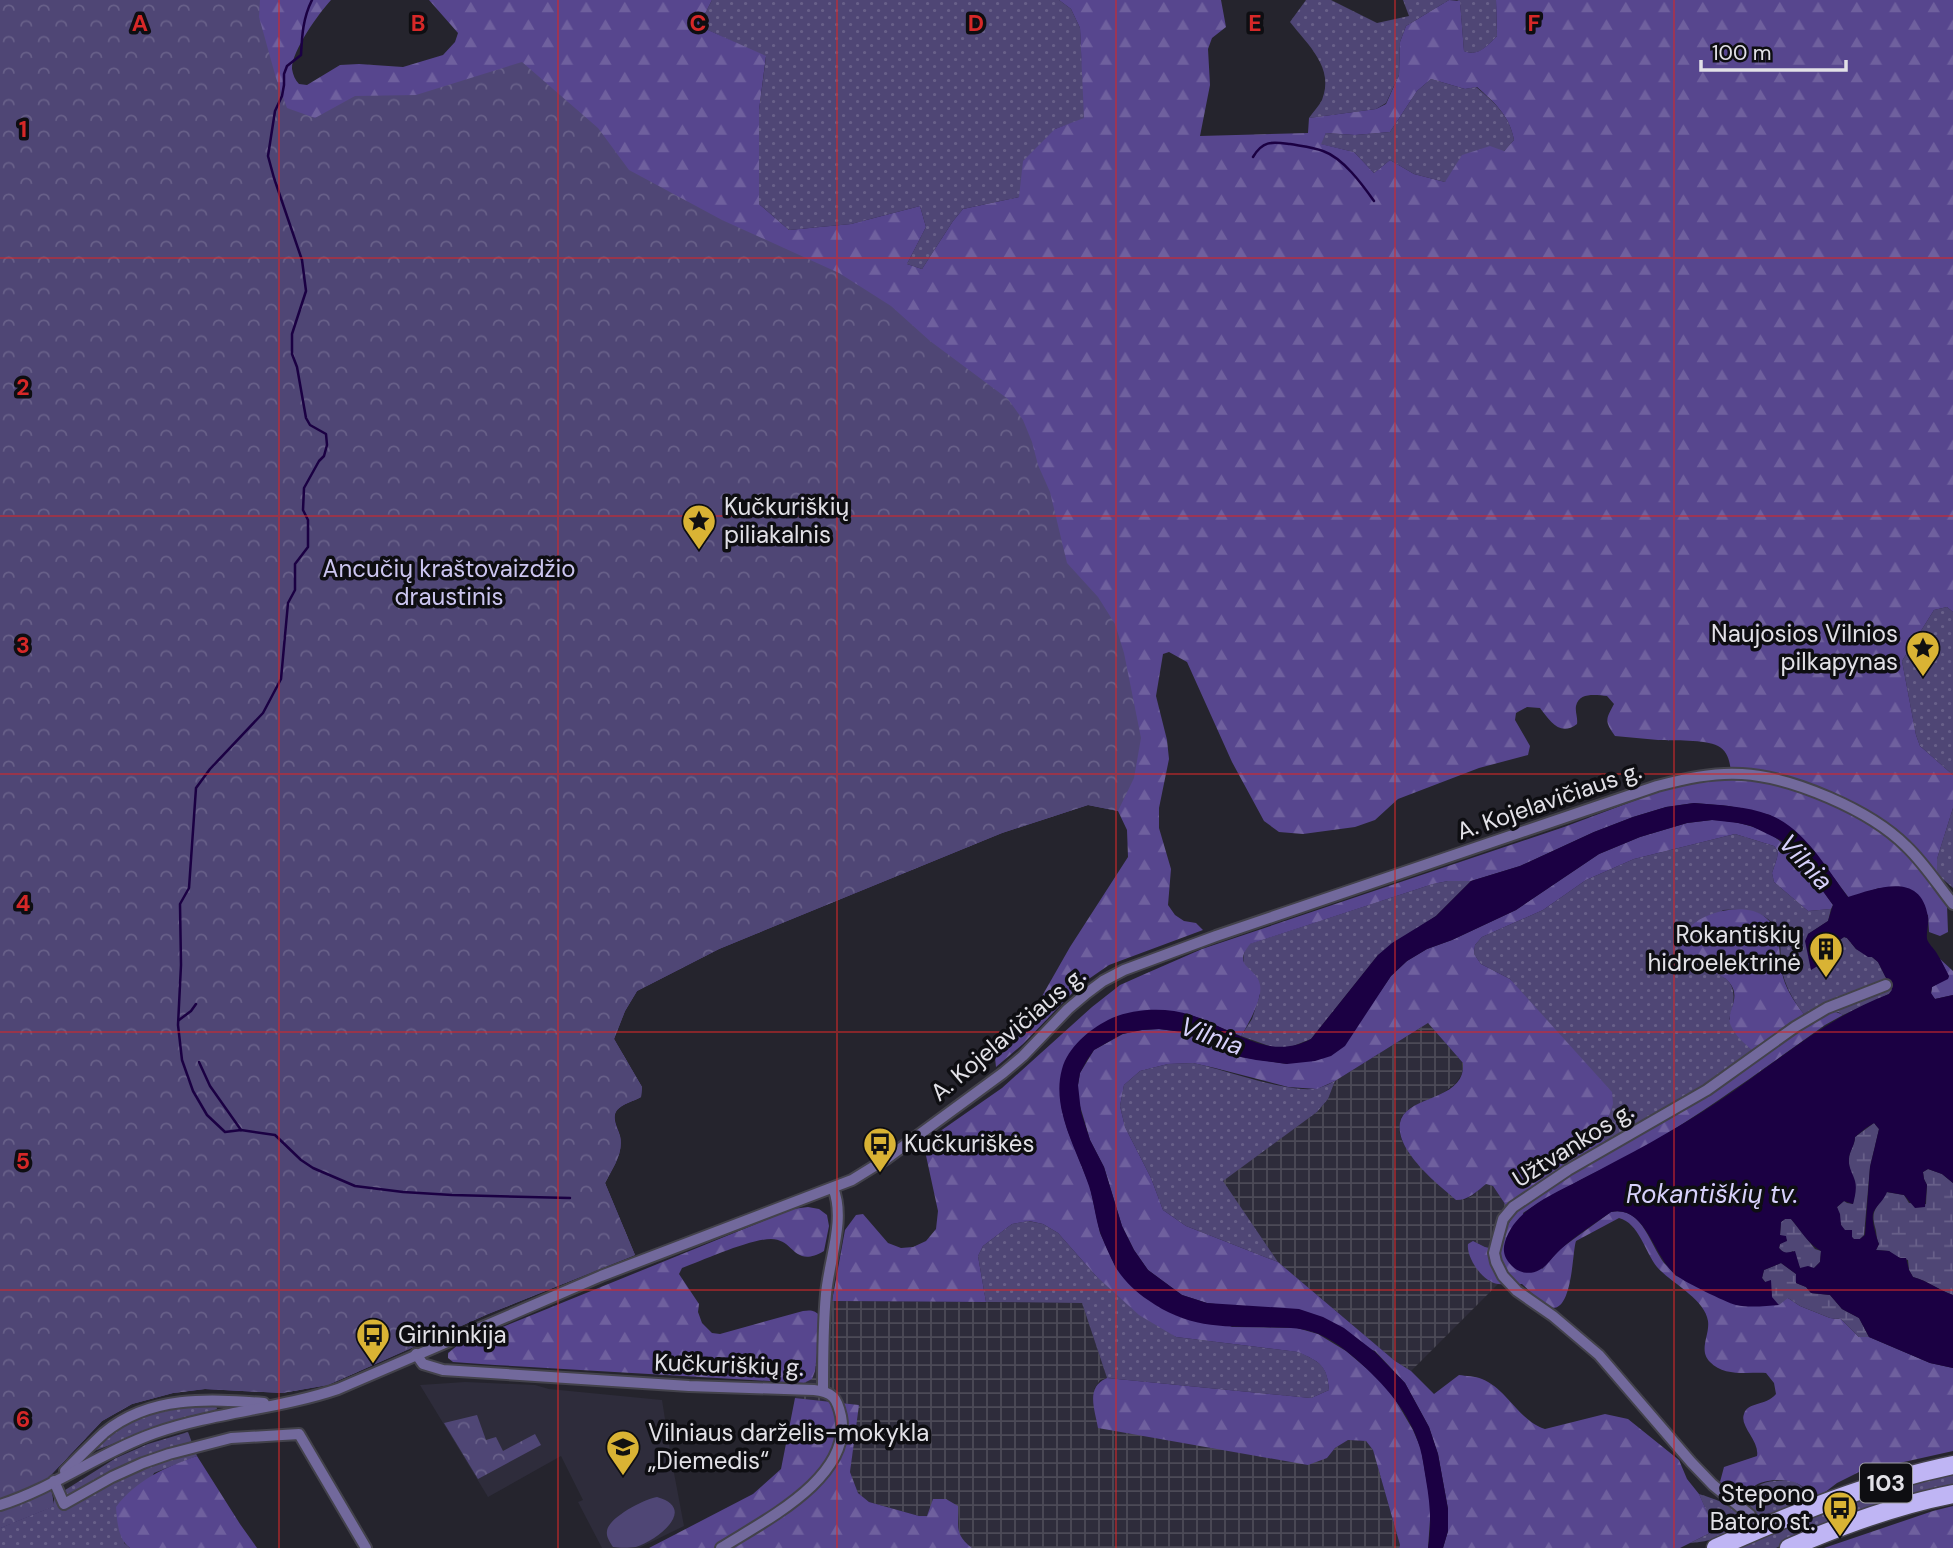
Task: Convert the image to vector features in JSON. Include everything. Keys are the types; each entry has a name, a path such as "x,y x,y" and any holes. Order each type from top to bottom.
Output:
{"main road":[{"name":"103","path":"1716,1548 1801,1512 1863,1490 1953,1465"},
{"name":"103","path":"1789,1548 1877,1513 1953,1494"}],"street":[{"name":"A. Kojelavičiaus g.","path":"0,1506 111,1451 155,1433 192,1422 315,1397 338,1389 663,1252 833,1188 863,1174 1003,1073 1077,1001 1103,981 1124,970 1216,936 1657,786 1687,779 1740,774 1791,783 1866,817 1906,845 1953,904"},
{"name":"Užtvankos g.","path":"1757,1530 1750,1515 1713,1485 1691,1462 1599,1355 1553,1316 1517,1291 1503,1276 1494,1252 1503,1219 1513,1207 1568,1170 1707,1090 1795,1027 1827,1008 1886,985"},
{"path":"823,1391 826,1291 839,1212 838,1198 833,1188"},
{"name":"Kučkuriškių g.","path":"416,1354 419,1360 430,1367 458,1371 823,1391 834,1396 842,1421 842,1432 834,1458 821,1477 810,1489 721,1548"},
{"name":"A. Kojelavičiaus g.","path":"54,1481 105,1433 125,1419 149,1408 200,1399 281,1404"},
{"path":"54,1481 64,1504 132,1467 169,1454 231,1438 299,1434 366,1548"}],"shaded area":[{"path":"1428,1023 1463,1063 1462,1074 1455,1084 1440,1095 1411,1107 1401,1117 1399,1131 1402,1141 1464,1200 1486,1184 1493,1186 1513,1216 1503,1234 1499,1250 1473,1241 1489,1281 1498,1284 1411,1371 1395,1361 1278,1262 1222,1181 1317,1112 1328,1099 1335,1081"},
{"path":"822,1301 1082,1303 1107,1378 1100,1380 1094,1389 1327,1458 1335,1448 1348,1440 1366,1441 1373,1450 1399,1548 972,1548 959,1534 958,1506 919,1516 869,1502 858,1493 850,1472 858,1405 795,1398 804,1383 812,1379"},
{"name":"Vilniaus darželis-mokykla „Diemedis“","path":"465,1382 535,1385 549,1389 662,1400 684,1526 639,1548 602,1548 578,1502 583,1500 561,1456 488,1497 420,1385"}],"green space":[{"path":"0,0 331,0 307,33 293,62 295,79 299,84 307,85 340,65 403,67 443,55 455,42 458,33 429,0 712,0 699,26 766,56 759,110 759,204 789,230 851,224 920,206 926,227 907,264 922,269 963,209 1019,197 1023,161 1055,129 1084,118 1080,28 1071,9 1059,0 1221,0 1226,27 1212,38 1208,49 1210,85 1200,136 1308,133 1309,118 1376,109 1386,104 1399,75 1400,42 1406,26 1449,0 1460,1 1464,51 1474,53 1482,50 1497,36 1496,0 1953,0 1953,612 1947,607 1934,610 1902,661 1920,746 1953,775 1953,808 1937,859 1937,874 1931,881 1947,905 1948,932 1940,936 1929,932 1928,915 1879,888 1849,898 1810,846 1770,815 1729,806 1694,803 1666,807 1594,832 1520,866 1471,881 1433,884 1250,944 1243,958 1244,963 1258,979 1260,990 1254,1011 1241,1036 1191,1015 1125,1014 1060,1088 1067,1129 1090,1187 1100,1233 1116,1268 1232,1327 1297,1328 1318,1334 1346,1351 1372,1373 1396,1401 1421,1449 1431,1506 1428,1548 1399,1548 1373,1450 1366,1441 1348,1440 1335,1448 1327,1458 1308,1465 1098,1428 1094,1393 1100,1382 1107,1378 1311,1398 1329,1390 1324,1370 1312,1359 1298,1352 1176,1337 1139,1315 1096,1276 1058,1233 1043,1224 1029,1221 1012,1224 983,1246 978,1256 986,1302 832,1301 845,1230 856,1215 863,1214 888,1243 901,1248 913,1247 926,1241 936,1229 938,1211 925,1151 926,1141 1002,1088 1120,985 1202,949 1564,827 1663,790 1731,779 1729,761 1722,749 1712,744 1615,736 1607,720 1614,704 1607,696 1588,695 1578,702 1577,724 1571,728 1556,726 1540,708 1527,707 1516,713 1515,720 1530,746 1528,755 1479,768 1398,799 1375,820 1355,827 1303,834 1279,832 1264,821 1232,762 1187,662 1169,652 1163,654 1156,696 1169,759 1159,808 1159,828 1171,869 1168,905 1175,915 1184,921 1196,923 1203,930 1109,965 1080,985 1023,1044 996,1067 995,1058 1016,1036 1033,1012 1070,947 1128,857 1127,830 1118,811 1088,805 1002,833 719,949 637,991 625,1011 614,1039 642,1087 641,1097 622,1106 615,1113 620,1149 605,1183 635,1255 488,1314 328,1385 282,1393 205,1389 173,1393 132,1404 102,1421 49,1477 54,1506 0,1528","holes":["1431,79 1465,89 1477,87 1495,104 1509,124 1514,140 1504,151 1490,146 1462,155 1445,182 1414,174 1390,160 1374,173 1354,152 1321,144 1326,133 1355,135 1390,132 1417,91"]},
{"name":"Ancučių kraštovaizdžio draustinis","path":"0,0 260,0 259,17 287,108 315,118 355,96 416,95 522,62 598,128 629,170 722,220 839,273 891,306 930,341 1008,399 1023,420 1050,492 1067,563 1098,597 1115,624 1124,653 1141,738 1134,778 1118,811 1088,805 1002,833 719,949 637,991 625,1011 614,1039 642,1087 641,1097 622,1106 615,1113 620,1149 605,1183 635,1255 488,1314 328,1385 282,1393 205,1389 173,1393 132,1404 102,1421 49,1477 54,1506 0,1528"},
{"path":"712,0 1059,0 1071,9 1080,28 1085,119 1055,129 1019,197 963,209 922,269 907,264 926,227 920,206 851,224 789,230 759,204 759,110 766,57 699,26"},
{"path":"1306,0 1331,0 1377,23 1409,16 1403,0 1449,0 1406,26 1400,42 1399,75 1386,103 1376,109 1309,118 1322,100 1325,78 1318,58 1290,22"},
{"path":"1457,0 1496,0 1497,36 1478,52 1464,51 1460,2"},
{"path":"1431,79 1465,89 1476,87 1505,117 1514,140 1504,151 1445,182 1414,174 1390,160 1374,173 1354,152 1320,144 1326,133 1355,135 1390,132 1417,91"},
{"path":"1947,607 1953,612 1953,775 1920,746 1902,661 1934,610"},
{"path":"1953,808 1953,888 1937,874 1937,859"},
{"path":"1712,820 1736,822 1755,828 1785,845 1809,871 1833,905 1831,909 1808,911 1774,882 1772,873 1778,851 1774,846 1735,834 1634,859 1586,880 1543,910 1482,937 1475,945 1474,954 1481,964 1510,979 1612,1092 1613,1104 1602,1135 1610,1149 1679,1113 1761,1057 1740,1039 1731,1026 1734,993 1728,981 1694,967 1683,959 1682,939 1689,928 1699,920 1727,910 1741,909 1765,917 1775,930 1785,983 1802,1012 1811,1022 1831,1013 1843,1015 1655,1141 1555,1193 1523,1213 1542,1269 1560,1249 1611,1212 1630,1215 1644,1228 1664,1263 1676,1276 1788,1298 1830,1318 1841,1319 1859,1337 1869,1337 1930,1363 1953,1368 1953,1451 1859,1472 1837,1483 1820,1496 1784,1480 1766,1481 1756,1485 1744,1498 1721,1486 1724,1467 1757,1456 1756,1445 1744,1424 1744,1414 1749,1407 1767,1401 1776,1394 1774,1383 1766,1373 1729,1372 1710,1362 1705,1352 1708,1326 1706,1313 1694,1298 1657,1267 1637,1232 1619,1218 1576,1241 1567,1293 1556,1307 1545,1305 1522,1284 1498,1284 1481,1274 1470,1256 1468,1244 1473,1241 1499,1250 1503,1234 1513,1216 1493,1186 1486,1184 1469,1197 1456,1200 1419,1165 1401,1136 1400,1123 1404,1115 1419,1103 1449,1089 1457,1083 1462,1074 1463,1063 1428,1023 1335,1081 1317,1089 1288,1087 1193,1063 1168,1064 1140,1071 1124,1085 1120,1106 1125,1127 1151,1178 1163,1210 1186,1226 1278,1262 1395,1361 1411,1371 1434,1394 1459,1375 1470,1376 1491,1384 1528,1419 1545,1429 1605,1414 1628,1419 1679,1460 1713,1525 1708,1534 1680,1548 1443,1548 1448,1531 1448,1509 1438,1454 1429,1427 1405,1383 1375,1351 1232,1306 1207,1303 1182,1295 1148,1270 1122,1226 1104,1167 1090,1140 1078,1099 1080,1073 1094,1050 1123,1034 1159,1029 1182,1032 1241,1057 1287,1064 1380,992 1391,976 1407,961 1427,949 1516,910 1599,854 1640,837 1687,823"},
{"path":"1735,834 1774,846 1778,851 1772,873 1774,882 1808,911 1831,909 1828,921 1808,934 1811,969 1828,960 1828,948 1844,937 1856,949 1878,962 1892,990 1889,994 1843,1015 1838,1012 1811,1022 1794,1000 1785,982 1780,941 1772,923 1751,911 1723,910 1681,951 1691,967 1719,975 1730,983 1734,996 1729,1019 1761,1057 1679,1113 1610,1149 1602,1135 1609,1116 1510,979 1481,964 1474,954 1475,945 1482,937 1543,910 1586,880 1634,859"},
{"path":"1448,881 1471,881 1436,916 1378,955 1311,1039 1288,1048 1275,1048 1241,1036 1252,1019 1260,995 1244,964 1245,951 1249,944"},
{"path":"1940,959 1953,971 1953,995 1935,999 1931,994 1932,987 1949,977"},
{"path":"1193,1063 1292,1088 1319,1088 1335,1081 1328,1099 1317,1112 1223,1181 1278,1262 1186,1226 1163,1210 1151,1178 1125,1127 1120,1106 1124,1085 1140,1071 1168,1064"},
{"path":"1874,1123 1879,1129 1870,1167 1864,1235 1854,1240 1851,1230 1845,1231 1841,1225 1837,1207 1844,1201 1853,1204 1850,1153 1855,1137"},
{"path":"1928,1169 1942,1174 1953,1183 1953,1295 1913,1277 1908,1260 1894,1256 1889,1251 1876,1250 1879,1244 1873,1216 1886,1192 1904,1195 1909,1203 1926,1204 1927,1185 1923,1172"},
{"path":"793,1209 819,1209 827,1215 829,1226 824,1251 806,1257 779,1240 762,1240 682,1268 679,1274 699,1304 698,1312 702,1323 712,1333 720,1334 803,1311 813,1311 819,1315 821,1317 815,1371 812,1379 804,1383 495,1365 453,1362 448,1358 448,1353 458,1345"},
{"path":"1791,1219 1815,1249 1821,1251 1820,1262 1814,1268 1800,1268 1793,1251 1788,1254 1779,1248 1780,1244 1787,1240 1780,1235 1781,1222"},
{"path":"1028,1221 1043,1224 1058,1233 1096,1276 1176,1337 1299,1352 1322,1366 1327,1375 1329,1390 1311,1398 1107,1378 1082,1303 986,1302 978,1256 983,1246 1012,1224"},
{"path":"1781,1263 1796,1274 1796,1283 1806,1287 1811,1293 1830,1295 1842,1309 1859,1318 1869,1337 1859,1337 1841,1319 1830,1318 1788,1298 1779,1305 1762,1278 1764,1270"},
{"path":"795,1398 859,1405 850,1472 858,1493 869,1502 919,1516 927,1516 933,1499 946,1499 958,1506 960,1534 972,1548 649,1548 753,1494 781,1469"},
{"path":"182,1405 216,1405 217,1409 213,1411 185,1417 94,1451 95,1447 113,1433 154,1412"},
{"path":"477,1415 486,1440 496,1437 503,1451 535,1434 541,1445 478,1479 444,1423"},
{"path":"188,1432 197,1456 154,1473 124,1543 130,1548 0,1548 0,1528 54,1506 54,1497 116,1458 148,1444"},
{"path":"197,1456 257,1548 130,1548 121,1535 116,1507 142,1482"},
{"path":"1953,1471 1953,1490 1838,1521 1776,1548 1731,1548 1846,1502"},
{"path":"1791,1480 1812,1494 1820,1496 1761,1520 1744,1498 1765,1483"},
{"path":"1699,1494 1733,1508 1743,1518 1745,1527 1711,1540 1690,1543 1708,1534 1713,1526"},
{"path":"657,1497 669,1502 674,1509 674,1517 663,1532 636,1547 613,1547 607,1533 613,1520 636,1505"},
{"path":"1953,1506 1953,1548 1824,1548 1933,1511"}],"water":[{"name":"Rokantiškių tv.","path":"1694,803 1713,804 1770,815 1783,821 1805,840 1848,897 1897,886 1917,893 1924,903 1928,917 1927,939 1949,976 1932,987 1931,993 1935,999 1953,995 1953,1183 1942,1174 1928,1169 1923,1172 1927,1185 1925,1207 1915,1208 1904,1195 1887,1192 1874,1211 1873,1218 1879,1244 1876,1250 1889,1251 1900,1258 1906,1258 1913,1277 1953,1295 1953,1368 1930,1363 1869,1337 1859,1318 1842,1309 1830,1295 1811,1293 1806,1287 1796,1283 1796,1274 1781,1263 1764,1270 1762,1278 1765,1282 1771,1280 1772,1297 1779,1305 1741,1306 1715,1296 1677,1276 1641,1224 1623,1212 1611,1212 1572,1240 1537,1271 1526,1273 1515,1269 1505,1255 1504,1246 1510,1230 1517,1220 1536,1204 1685,1122 1822,1029 1892,990 1878,962 1856,949 1844,937 1828,948 1826,952 1829,959 1811,970 1805,941 1808,934 1828,921 1833,905 1796,854 1782,841 1751,826 1712,820 1687,823 1640,837 1599,854 1516,910 1427,949 1407,961 1391,976 1345,1046 1331,1056 1287,1064 1256,1060 1241,1057 1182,1032 1142,1030 1122,1034 1094,1050 1080,1073 1078,1085 1081,1112 1090,1140 1104,1167 1122,1226 1148,1270 1182,1295 1207,1303 1299,1309 1323,1317 1344,1328 1375,1352 1405,1383 1429,1427 1438,1454 1448,1509 1448,1531 1443,1548 1428,1548 1429,1497 1416,1435 1395,1399 1356,1359 1326,1338 1306,1330 1218,1326 1176,1316 1143,1297 1121,1276 1100,1232 1089,1186 1067,1129 1060,1099 1062,1069 1074,1046 1094,1029 1117,1016 1138,1011 1181,1012 1265,1045 1280,1047 1311,1039 1378,955 1392,943 1436,916 1471,881 1520,866 1594,832 1666,807","holes":["1874,1123 1879,1129 1870,1167 1865,1235 1854,1239 1852,1230 1845,1230 1841,1225 1837,1207 1844,1201 1853,1204 1856,1187 1849,1165 1850,1154 1855,1137","1791,1219 1821,1251 1820,1262 1814,1268 1800,1268 1795,1251 1785,1252 1779,1248 1780,1244 1787,1241 1786,1236 1780,1235 1781,1222"]}],"waterway":[{"path":"312,0 305,20 301,55 287,66 284,74 282,96 275,111 268,156 302,260 306,291 292,334 292,354 297,367 306,418 310,425 326,434 327,445 324,456 304,488 303,510 308,520 308,547 295,564 295,590 288,603 281,679 263,713 210,769 196,788 189,888 180,904 178,1025 182,1060 193,1091 207,1115 225,1132 241,1130 275,1135 313,1168 355,1186 452,1195 570,1198"},
{"path":"1253,157 1264,145 1273,143 1315,148 1330,154 1345,165 1374,201"},
{"path":"179,1020 196,1004"},
{"path":"199,1062 210,1086 241,1130"}],"place":[{"name":"Kučkuriškių piliakalnis","path":"699,551"},
{"name":"Naujosios Vilnios pilkapynas","path":"1923,678"},
{"name":"Rokantiškių hidroelektrinė","path":"1826,979"},
{"name":"Kučkuriškės","path":"880,1174"},
{"name":"Girininkija","path":"373,1365"},
{"name":"Vilniaus darželis-mokykla „Diemedis“","path":"623,1477"},
{"name":"Stepono Batoro st.","path":"1840,1538"}],"water label":[{"name":"Vilnia","path":"1806,862"},
{"name":"Vilnia","path":"1212,1036"}]}
